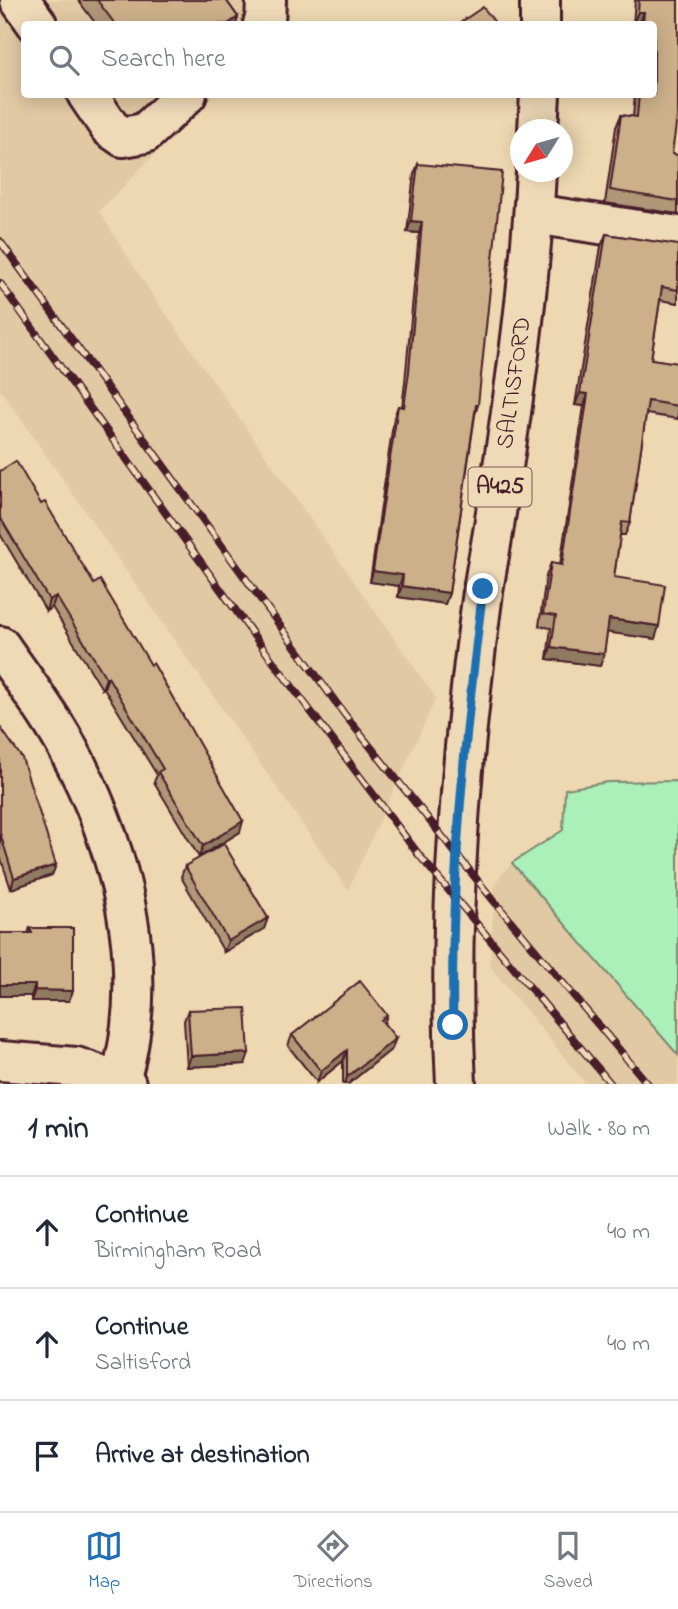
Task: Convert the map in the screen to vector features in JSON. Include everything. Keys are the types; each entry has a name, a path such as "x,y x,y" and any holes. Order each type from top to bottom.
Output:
{"main road":[{"path":"20,0 35,21"},
{"path":"265,21 266,0"},
{"path":"540,0 540,21"},
{"path":"89,98 110,128 123,137 145,133 183,98"},
{"path":"539,119 540,98"},
{"name":"SALTISFORD","path":"456,1084 453,926 460,802 474,660 525,315 536,182"},
{"path":"534,214 678,236"},
{"path":"0,646 66,744 107,837 121,880 132,949 134,984 133,1021 123,1082 76,1068 0,1061"}],"shaded area":[{"path":"0,0 289,0 289,16 284,21 21,21 21,98 210,98 99,211 149,290 436,698 348,890 0,389"},
{"path":"512,863 678,1055 678,1084 586,1084 490,966 495,883"}],"green space":[{"path":"678,781 678,1055 512,863 563,830 565,789 608,782"}],"building":[{"path":"97,0 226,0 238,17 232,21 113,21"},
{"path":"639,0 678,0 678,110 672,154 678,155 678,201 610,190 621,115 637,117 639,98 657,98 657,21 643,21 644,12 638,12"},
{"path":"483,7 494,21 462,21"},
{"path":"418,164 502,172 478,405 449,593 402,586 403,575 373,571 398,406 404,407 409,372 422,222 411,221"},
{"path":"606,234 678,245 678,290 662,287 651,359 678,363 678,406 648,401 630,523 622,522 614,577 665,585 659,626 609,619 604,654 551,647 556,616 543,614 551,563 562,565 588,394 580,393"},
{"path":"16,461 41,504 45,502 94,584 100,580 151,665 153,663 243,821 203,846 158,772 163,769 108,677 106,678 56,596 49,600 0,517 0,471"},
{"path":"0,727 22,758 56,865 14,878 0,833"},
{"path":"224,844 268,918 228,941 185,866"},
{"path":"30,928 73,928 73,991 35,990 35,985 0,985 0,933 32,933"},
{"path":"360,981 387,1015 381,1020 396,1038 347,1077 347,1050 321,1071 292,1035"},
{"path":"246,1008 249,1053 191,1056 188,1010"}],"railway":[{"path":"0,241 345,715 494,901 648,1084"},
{"path":"0,283 257,640 419,855 611,1084"}],"route":[{"path":"453,1025 454,877 483,589"}]}
